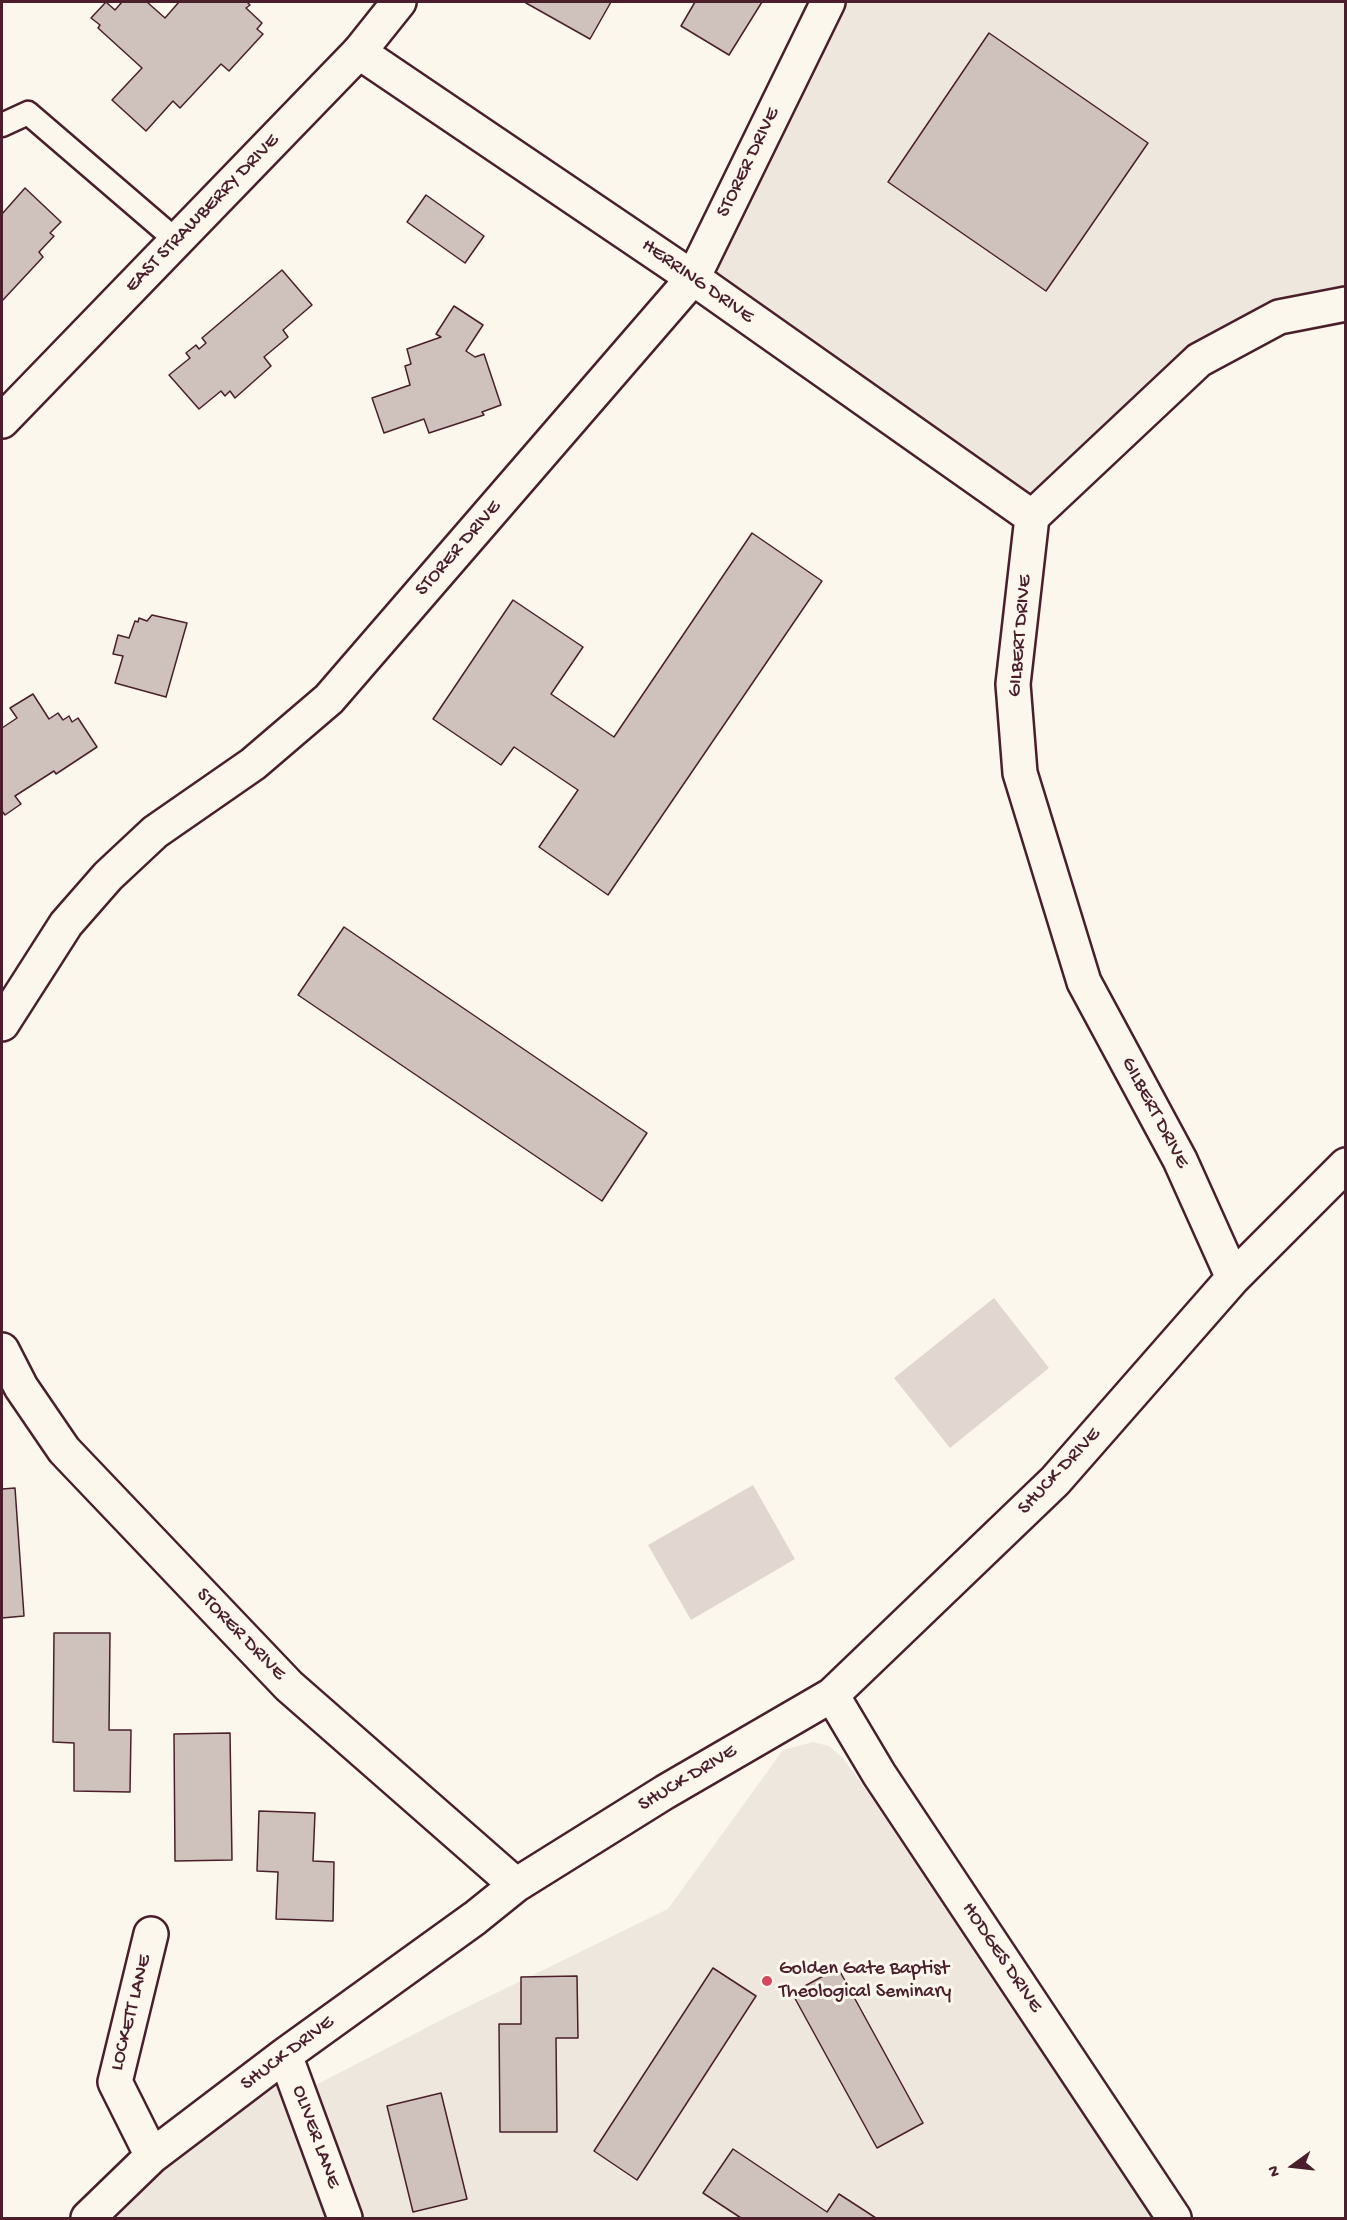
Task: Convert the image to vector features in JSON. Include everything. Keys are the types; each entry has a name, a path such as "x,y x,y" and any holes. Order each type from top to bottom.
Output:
{"street":[{"name":"EAST STRAWBERRY DRIVE","path":"2,421 359,52 399,2"},
{"name":"STORER DRIVE","path":"2,1024 66,924 108,876 155,832 253,764 329,699 693,278 828,2"},
{"name":"HERRING DRIVE","path":"359,52 693,278 1032,517"},
{"path":"1032,517 1199,360 1279,317 1346,304"},
{"name":"GILBERT DRIVE","path":"1032,517 1013,684 1020,773 1084,982 1180,1160 1233,1278"},
{"name":"SHUCK DRIVE","path":"93,2216 152,2156 285,2055 475,1918 516,1885 665,1792 832,1695 1055,1481 1233,1278 1346,1165"},
{"name":"STORER DRIVE","path":"2,1350 21,1387 64,1450 289,1686 516,1885"},
{"name":"HODGES DRIVE","path":"832,1695 879,1773 1174,2218"},
{"name":"LOCKETT LANE","path":"151,1934 115,2082 152,2156"},
{"name":"OLIVER LANE","path":"285,2055 345,2218"}],"lane":[{"path":"2,125 28,113 177,241"}],"shaded area":[{"path":"817,2 1345,2 1345,296 1266,305 1041,500 684,282"},
{"path":"994,1298 1049,1368 950,1448 894,1378"},
{"path":"753,1485 795,1559 691,1620 648,1545"},
{"name":"Golden Gate Baptist Theological Seminary","path":"813,1742 829,1746 843,1758 883,1813 1064,2045 1167,2218 69,2218 262,2054 287,2100 449,2016 668,1909 783,1750"}],"building":[{"path":"106,2 115,10 122,2 147,2 165,18 179,2 247,2 250,5 246,8 262,23 257,29 263,34 229,71 221,64 180,108 173,101 146,131 112,100 142,68 98,28 100,25 91,18"},
{"path":"527,2 611,2 590,39"},
{"path":"695,2 762,2 729,55 681,26"},
{"path":"989,33 1148,143 1046,291 888,182"},
{"path":"25,188 61,222 50,233 54,236 39,252 43,257 2,301 2,214"},
{"path":"426,195 484,236 465,263 407,222"},
{"path":"282,270 312,305 283,330 288,337 264,357 271,366 235,398 230,391 225,396 221,391 199,409 169,375 190,358 186,353 196,345 199,349 206,343 202,338"},
{"path":"454,306 483,325 466,351 475,357 484,354 501,405 482,412 484,415 429,433 424,419 384,433 372,398 410,385 405,366 411,364 407,349 441,337 436,334"},
{"path":"752,533 822,581 608,895 539,847 578,790 514,747 501,765 433,719 513,600 583,647 551,694 614,737"},
{"path":"152,615 187,623 166,697 115,683 123,656 113,654 118,635 129,638 135,621 138,622 139,618 147,621"},
{"path":"33,694 49,719 58,713 63,720 69,716 72,722 78,718 97,747 56,774 54,771 15,796 21,804 5,815 2,811 2,728 17,718 10,708"},
{"path":"344,927 647,1133 602,1201 298,995"},
{"path":"15,1488 24,1616 2,1618 2,1489"},
{"path":"54,1633 110,1633 109,1730 131,1730 130,1792 74,1791 74,1743 53,1742"},
{"path":"230,1733 232,1860 175,1861 174,1734"},
{"path":"259,1811 315,1813 313,1861 334,1862 333,1921 276,1919 278,1872 257,1871"},
{"path":"713,1968 756,1996 637,2180 594,2151"},
{"path":"838,1968 923,2123 877,2148 792,1993"},
{"path":"577,1976 578,2038 556,2038 557,2132 500,2132 499,2024 521,2024 521,1977"},
{"path":"441,2093 467,2199 413,2212 387,2106"},
{"path":"733,2149 827,2212 839,2194 876,2218 741,2218 703,2193"}],"place":[{"name":"Golden Gate Baptist Theological Seminary","path":"767,1981"}]}
